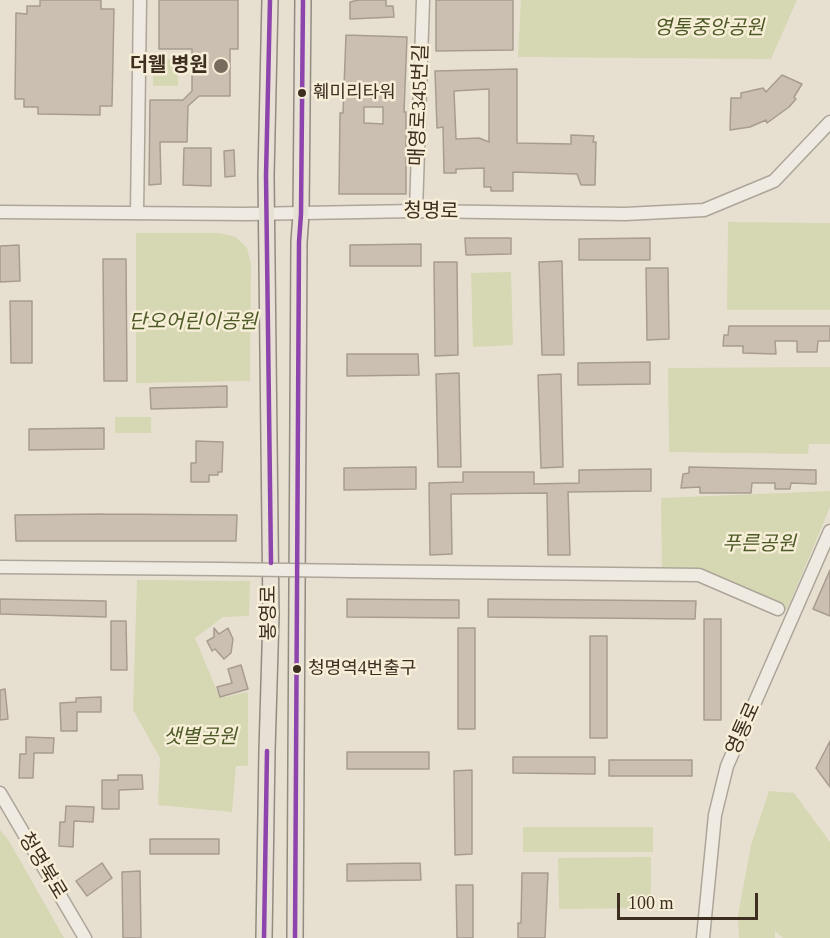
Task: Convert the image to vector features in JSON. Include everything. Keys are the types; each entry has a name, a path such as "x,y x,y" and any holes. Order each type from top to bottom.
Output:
{"main road":[{"name":"봉영로","path":"264,938 271,616 266,176 270,0"},
{"name":"봉영로","path":"295,938 299,242 303,0"}],"street":[{"path":"137,213 140,0"},
{"name":"매영로345번길","path":"416,211 423,0"},
{"name":"청명로","path":"0,212 301,214 416,211 625,214 704,210 774,181 830,122"},
{"name":"영통로","path":"703,938 715,816 727,766 830,531"},
{"path":"0,567 699,575 778,609"},
{"name":"청명북로","path":"0,793 85,938"}],"green space":[{"name":"영통중앙공원","path":"521,0 797,0 771,59 518,57"},
{"path":"153,59 178,59 178,86 153,86"},
{"path":"728,222 830,223 830,310 727,310"},
{"name":"단오어린이공원","path":"136,233 220,233 236,237 247,248 251,264 250,381 136,383"},
{"path":"511,272 513,345 473,347 471,273"},
{"path":"830,367 830,444 809,444 808,454 669,452 668,368"},
{"path":"115,417 151,417 151,433 115,433"},
{"name":"푸른공원","path":"830,491 830,507 787,610 699,575 662,575 661,498"},
{"name":"샛별공원","path":"137,580 250,581 249,616 223,617 195,638 220,698 248,692 248,766 236,766 232,812 158,805 160,758 133,710"},
{"path":"769,791 794,793 830,842 830,938 783,938 775,931 775,938 739,938 738,915 751,845"},
{"path":"523,827 653,827 653,852 523,852"},
{"path":"0,830 9,841 64,938 0,938"},
{"path":"651,857 651,908 559,909 558,858"}],"building":[{"path":"40,0 101,0 101,9 114,9 112,106 100,106 100,115 38,114 38,107 24,107 24,99 15,99 16,13 27,14 27,6 40,6"},
{"path":"159,0 238,0 238,49 230,49 230,96 199,96 188,106 187,142 160,142 161,184 149,185 150,100 183,100 192,91 192,49 159,49"},
{"path":"386,0 386,6 393,6 394,17 350,19 350,2"},
{"path":"436,0 513,0 513,50 436,51"},
{"path":"346,35 407,37 404,112 406,112 406,194 339,194 340,113 343,113","holes":["364,107 383,107 383,124 364,123"]},
{"path":"517,69 517,143 571,144 571,135 594,136 593,142 596,142 595,185 581,185 577,174 513,172 513,191 491,191 491,187 484,187 484,168 456,169 456,173 444,173 443,127 437,128 435,71","holes":["489,89 489,142 479,138 456,139 454,91"]},
{"path":"782,75 802,84 794,97 796,99 789,107 767,123 766,120 750,127 730,130 731,98 741,98 741,93 763,88 766,92"},
{"path":"184,148 211,148 211,186 183,185"},
{"path":"234,150 235,176 225,177 224,151"},
{"path":"465,238 511,238 511,254 466,255"},
{"path":"650,238 650,260 579,260 579,239"},
{"path":"421,244 421,266 350,266 350,245"},
{"path":"19,245 20,281 0,282 0,246"},
{"path":"103,259 126,259 127,381 104,381"},
{"path":"562,261 564,355 542,355 539,262"},
{"path":"434,262 457,262 458,355 435,356"},
{"path":"646,268 668,268 669,339 647,340"},
{"path":"10,301 32,301 32,363 11,363"},
{"path":"729,326 830,326 830,341 818,341 817,352 797,352 797,341 775,341 776,354 743,353 743,346 723,346 724,335 728,335"},
{"path":"347,354 418,354 419,375 347,376"},
{"path":"650,362 650,384 578,385 578,363"},
{"path":"459,373 461,467 438,467 436,374"},
{"path":"561,374 563,467 541,468 538,375"},
{"path":"227,386 227,407 151,409 150,388"},
{"path":"104,428 104,449 29,450 29,429"},
{"path":"196,441 223,442 222,472 218,472 218,475 209,475 209,482 191,482 191,463 196,463"},
{"path":"416,467 416,489 344,490 344,468"},
{"path":"689,467 816,470 816,484 791,483 790,489 775,489 775,483 752,483 751,493 700,493 700,487 681,488 683,474 689,473"},
{"path":"651,469 651,491 568,492 570,555 548,555 547,493 451,494 452,554 430,555 429,483 463,482 463,472 534,472 534,484 579,483 579,470"},
{"path":"15,515 237,515 236,541 16,541"},
{"path":"830,570 830,616 813,609"},
{"path":"0,599 106,601 106,617 0,614"},
{"path":"347,599 459,600 459,618 347,617"},
{"path":"488,599 696,601 695,619 488,617"},
{"path":"704,619 721,619 721,720 704,720"},
{"path":"111,621 126,621 127,670 111,670"},
{"path":"214,628 219,634 228,628 233,639 231,653 224,659 215,649 212,651 207,641 214,637"},
{"path":"458,628 475,628 475,729 458,729"},
{"path":"590,636 607,636 607,738 590,738"},
{"path":"241,665 248,689 220,697 217,687 232,683 228,669"},
{"path":"5,689 8,719 0,720 0,690"},
{"path":"101,697 101,712 77,712 77,731 61,731 60,703 76,702 76,698"},
{"path":"26,737 54,738 53,753 34,753 33,778 19,778 20,754 26,754"},
{"path":"830,741 830,787 816,768"},
{"path":"347,752 429,752 429,769 347,769"},
{"path":"513,757 595,757 595,774 513,773"},
{"path":"609,760 692,760 692,776 609,776"},
{"path":"472,770 472,854 455,855 454,771"},
{"path":"118,775 142,775 143,789 119,790 119,809 102,809 102,780 118,780"},
{"path":"66,806 94,807 93,822 74,821 73,847 59,846 60,822 65,822"},
{"path":"150,839 219,839 219,854 150,854"},
{"path":"102,863 112,878 87,896 76,881"},
{"path":"420,863 421,880 347,881 347,864"},
{"path":"140,871 141,938 123,938 122,872"},
{"path":"522,873 548,873 545,938 518,938 518,923 521,923"},
{"path":"456,885 473,885 473,938 457,938"}],"transit line":[{"path":"270,0 266,176 271,563"},
{"path":"295,938 299,242 303,0"},
{"path":"264,938 267,751"}],"place":[{"name":"더웰 병원","path":"221,66"},
{"name":"훼미리타워","path":"302,93"},
{"name":"청명역4번출구","path":"297,669"}]}
